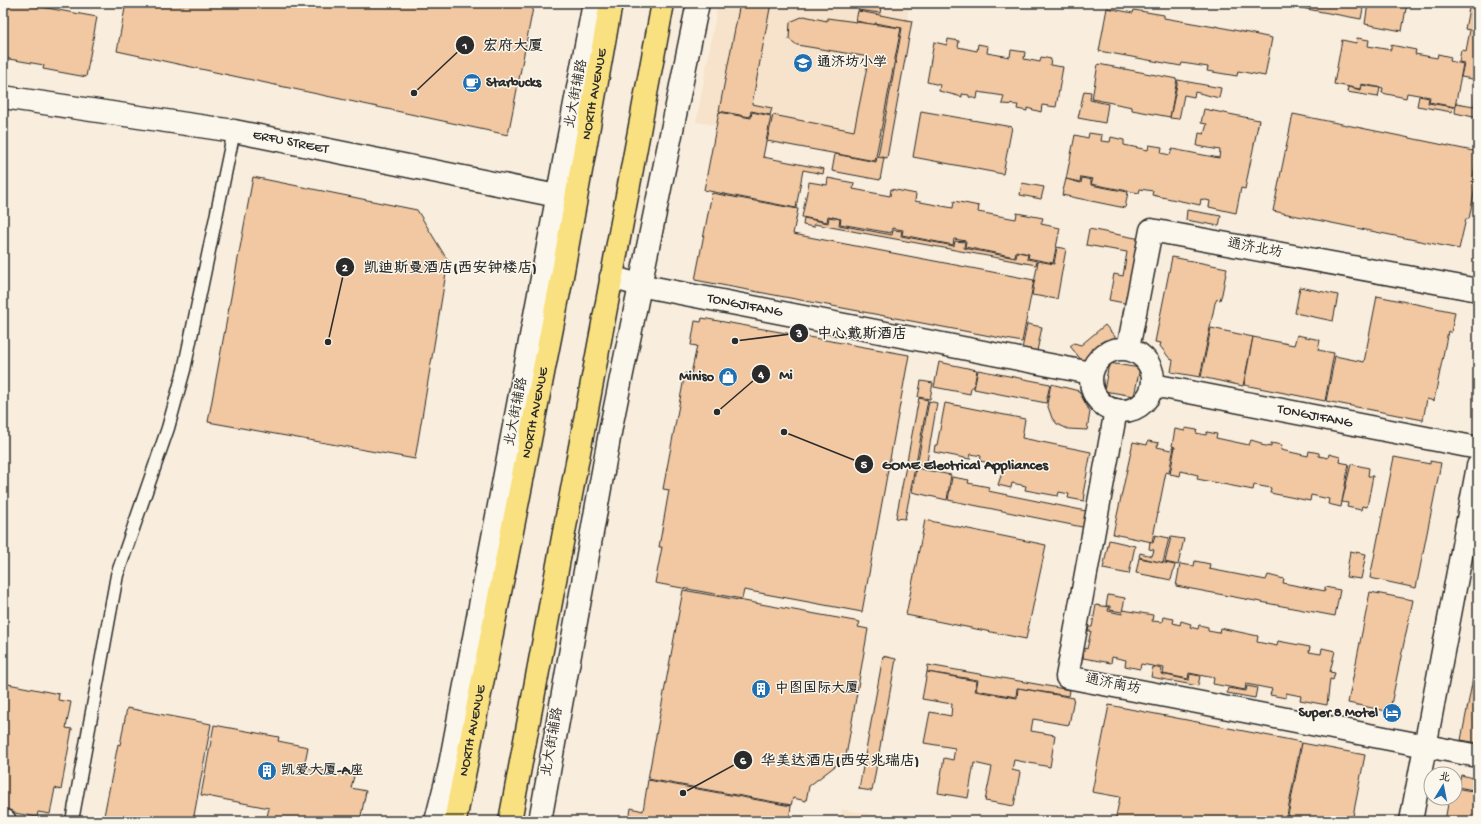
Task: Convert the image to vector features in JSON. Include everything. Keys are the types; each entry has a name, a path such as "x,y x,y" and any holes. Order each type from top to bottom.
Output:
{"main road":[{"name":"NORTH AVENUE","path":"455,821 566,198 611,3"},
{"path":"510,821 663,3"}],"street":[{"name":"北大街辅路","path":"436,821 449,770 566,198 594,3"},
{"name":"北大街辅路","path":"540,821 609,434 698,3"},
{"name":"ERFU STREET","path":"3,97 234,131 566,198"},
{"name":"通济北坊","path":"1128,349 1151,230 1478,290"},
{"name":"TONGJIFANG","path":"611,277 639,285 1091,373"},
{"path":"1120,348 1128,349 1136,351 1149,362 1154,378 1150,395 1139,407 1124,412 1107,409 1095,397 1089,382 1093,365 1104,353 1120,348"},
{"name":"TONGJIFANG","path":"1153,385 1478,448"},
{"name":"通济南坊","path":"1116,410 1067,676 1425,746"},
{"path":"1411,821 1425,746 1470,548 1478,466"},
{"path":"1425,746 1478,756"}],"lane":[{"path":"72,821 117,575 168,428 182,377 234,131"}],"shaded area":[{"name":"通济坊小学","path":"718,3 910,3 882,156 696,122"},
{"path":"842,809 909,821 839,821"}],"building":[{"path":"3,3 19,3 97,17 86,77 43,69 44,65 3,58"},
{"path":"126,3 534,3 508,135 117,51"},
{"path":"740,3 771,3 752,104 772,108 770,115 751,111 750,117 719,111"},
{"path":"859,3 882,3 880,13 858,10"},
{"path":"1274,3 1364,3 1361,19"},
{"path":"1368,3 1407,3 1402,31 1365,24"},
{"path":"1470,3 1478,3 1478,80 1461,77 1464,63 1459,62 1461,50 1466,51 1470,30 1465,29"},
{"path":"1107,8 1133,13 1134,10 1164,15 1164,18 1215,26 1272,38 1265,76 1238,71 1237,76 1207,71 1208,67 1182,63 1181,66 1099,51"},
{"path":"858,11 912,21 887,158 878,156 902,28 856,21"},
{"path":"804,16 827,21 827,18 901,28 875,161 767,141 773,115 854,131 869,57 797,45 789,39 790,22"},
{"path":"1357,38 1369,40 1368,46 1391,50 1391,45 1416,50 1415,54 1437,58 1438,54 1451,57 1450,61 1463,64 1455,107 1429,102 1430,97 1407,93 1406,98 1382,93 1383,88 1361,84 1360,89 1334,84 1342,40 1356,43"},
{"path":"948,39 959,41 958,47 977,51 978,44 988,46 987,53 1010,57 1011,50 1025,52 1024,59 1040,62 1041,57 1051,59 1050,65 1063,67 1056,107 1042,105 1041,112 1027,108 1027,111 1017,109 1018,105 1002,104 1004,96 978,92 977,99 969,97 969,95 962,94 962,97 939,91 940,85 927,82 934,42 947,45"},
{"path":"1098,64 1177,79 1170,117 1132,110 1132,107 1092,99"},
{"path":"1178,80 1221,88 1219,98 1195,92 1194,97 1184,95 1179,119 1170,118"},
{"path":"1362,85 1380,88 1378,97 1347,92 1348,87 1361,90"},
{"path":"1084,91 1091,92 1090,100 1108,104 1105,123 1078,118"},
{"path":"1476,92 1478,92 1478,118 1455,113 1456,103 1474,106"},
{"path":"1419,96 1429,98 1428,103 1453,107 1452,112 1417,106"},
{"path":"1204,109 1259,120 1245,189 1241,188 1236,213 1209,207 1210,201 1201,199 1200,205 1152,195 1153,191 1140,189 1139,193 1091,184 1093,179 1081,177 1080,182 1066,179 1075,135 1088,138 1089,133 1102,135 1101,141 1110,142 1111,137 1124,140 1124,145 1148,150 1149,145 1162,147 1161,153 1170,155 1172,149 1219,158 1220,150 1197,146 1199,133 1204,134 1207,124 1201,123"},
{"path":"921,111 1012,127 1003,174 913,157"},
{"path":"719,112 751,118 752,112 771,116 763,157 824,169 823,174 803,170 796,208 704,190"},
{"path":"1293,114 1478,152 1472,182 1476,183 1469,219 1466,219 1459,249 1273,211"},
{"path":"835,154 876,162 877,157 884,158 880,180 832,171"},
{"path":"3,163 6,163 3,177"},
{"path":"253,177 417,210 448,261 415,459 208,422"},
{"path":"828,178 854,183 853,189 890,196 891,189 916,194 915,201 953,208 954,201 979,206 978,212 1016,219 1017,213 1043,218 1041,224 1060,228 1053,263 1028,258 1029,254 1016,251 1015,257 965,247 966,241 954,239 953,245 902,235 903,230 892,228 891,233 840,224 841,219 828,216 827,222 802,217 809,182 827,185"},
{"path":"1082,178 1091,180 1091,185 1128,192 1125,208 1062,195 1066,179 1081,183"},
{"path":"1022,183 1044,187 1041,199 1020,195"},
{"path":"712,193 798,209 793,234 1034,280 1022,342 695,280"},
{"path":"1187,210 1221,216 1219,226 1186,220"},
{"path":"829,217 840,219 839,225 892,235 893,230 902,231 901,236 954,246 955,241 965,242 964,248 1016,258 1017,252 1028,254 1027,259 1037,261 1036,265 814,224 814,227 803,225 804,218 828,223"},
{"path":"1089,229 1146,240 1134,305 1109,300 1114,274 1123,276 1127,252 1086,245"},
{"path":"1057,247 1066,249 1057,299 1032,295 1038,261 1054,264"},
{"path":"1172,257 1227,268 1220,300 1217,299 1215,303 1200,377 1171,372 1173,360 1170,359 1160,346 1161,343 1155,342"},
{"path":"1300,287 1338,295 1333,321 1295,313"},
{"path":"1377,296 1455,312 1451,333 1448,331 1434,401 1427,399 1423,420 1326,401 1335,356 1364,362"},
{"path":"702,318 909,355 862,612 744,590 742,599 655,583 662,547 659,547 669,490 663,489 685,373 691,374 697,346 691,345 695,321 701,322"},
{"path":"1027,324 1042,327 1037,351 1022,349"},
{"path":"1105,325 1117,339 1089,361 1082,361 1070,346 1074,343 1081,345"},
{"path":"1211,328 1253,337 1243,386 1201,377"},
{"path":"1297,335 1320,340 1318,350 1334,353 1325,401 1244,385 1253,337 1294,345"},
{"path":"939,362 977,370 974,387 971,387 970,394 934,387"},
{"path":"1109,363 1140,368 1134,396 1104,391"},
{"path":"978,370 1050,384 1046,403 974,389"},
{"path":"921,381 933,383 930,399 918,397"},
{"path":"1051,384 1079,391 1090,412 1087,430 1068,429 1057,424 1052,418 1047,404"},
{"path":"919,398 928,400 905,519 896,518"},
{"path":"929,401 937,403 926,467 917,465"},
{"path":"945,403 1025,419 1022,438 1091,452 1083,494 1085,494 1084,501 1068,498 1069,494 1059,492 1058,496 1025,490 1026,486 1012,483 1011,488 998,485 1004,466 980,461 981,456 971,454 970,459 934,452 935,445 937,445"},
{"path":"1185,428 1197,430 1196,433 1206,435 1207,432 1217,434 1216,438 1249,445 1251,440 1261,443 1261,445 1271,447 1271,443 1282,445 1281,450 1308,456 1309,451 1319,453 1319,456 1328,458 1329,454 1340,457 1339,462 1349,464 1341,507 1328,504 1329,499 1311,495 1310,501 1270,493 1271,488 1254,485 1253,490 1197,479 1198,475 1181,471 1180,476 1170,474 1175,447 1172,446 1175,429 1185,431"},
{"path":"1148,441 1159,443 1157,447 1171,450 1172,447 1174,447 1169,473 1166,472 1152,542 1113,534 1133,442 1147,445"},
{"path":"1394,457 1430,464 1430,461 1441,463 1416,588 1370,578"},
{"path":"1351,464 1369,468 1368,476 1373,476 1367,507 1362,506 1361,510 1347,507 1348,503 1342,502"},
{"path":"916,468 951,475 947,500 912,492"},
{"path":"952,477 969,480 968,483 989,487 988,491 1091,512 1087,528 948,500"},
{"path":"925,520 1046,545 1026,639 906,615"},
{"path":"1155,535 1169,538 1163,563 1139,557 1140,553 1152,556 1154,550 1149,549 1150,542 1153,543"},
{"path":"1171,537 1184,539 1178,565 1165,562"},
{"path":"1109,540 1135,546 1129,574 1103,569"},
{"path":"1350,551 1366,554 1361,579 1346,577"},
{"path":"1139,558 1175,565 1171,580 1136,573"},
{"path":"1195,561 1210,564 1209,569 1266,580 1268,575 1284,579 1283,583 1325,591 1325,587 1340,590 1335,616 1176,586 1180,564 1194,566"},
{"name":"中图国际大厦","path":"683,590 860,622 858,627 868,629 846,756 843,760 809,786 806,801 793,798 791,805 648,779"},
{"path":"1370,592 1413,600 1389,714 1382,710 1348,703"},
{"path":"1108,595 1125,598 1122,612 1110,610 1110,606 1106,606"},
{"path":"1096,605 1109,607 1108,611 1122,614 1123,610 1153,615 1152,621 1162,622 1163,617 1174,619 1173,623 1180,625 1181,621 1191,624 1190,627 1198,629 1199,625 1208,627 1208,631 1219,633 1220,628 1258,636 1257,642 1277,646 1278,641 1310,647 1309,652 1321,654 1322,648 1335,651 1330,672 1335,673 1333,680 1330,679 1327,705 1300,700 1301,696 1286,693 1286,698 1270,695 1272,689 1246,684 1245,690 1213,684 1214,678 1189,673 1188,679 1163,674 1164,668 1141,664 1140,669 1125,666 1126,660 1112,657 1111,663 1083,658 1084,648 1087,649 1091,631 1088,631 1089,627 1092,627"},
{"path":"1478,653 1478,743 1461,740"},
{"path":"883,656 896,659 872,791 859,789"},
{"path":"928,665 1070,690 1069,696 1017,688 1016,697 976,690 978,680 927,672"},
{"path":"1153,667 1162,669 1161,674 1189,680 1190,674 1200,676 1198,686 1151,677"},
{"path":"927,672 977,681 975,691 1017,698 1018,688 1074,698 1069,725 1033,719 1031,731 1055,735 1050,767 1014,760 1012,770 1020,772 1014,806 985,801 992,767 974,763 968,798 938,793 944,758 953,760 955,748 924,743 930,712 951,716 952,704 922,699"},
{"path":"3,683 59,694 58,700 71,702 66,728 72,729 61,790 55,788 50,814 38,812 37,817 3,811"},
{"path":"1247,686 1257,688 1255,698 1227,693 1228,688 1246,691"},
{"path":"1109,705 1301,742 1286,821 1115,821 1120,797 1092,792"},
{"path":"127,708 211,724 193,821 103,821 118,744 120,745"},
{"name":"凯爱大厦-A座","path":"214,725 279,737 278,741 308,747 304,767 354,776 351,788 366,791 360,821 266,821 269,808 201,795"},
{"path":"1302,743 1365,755 1352,821 1287,821"},
{"path":"1463,775 1478,779 1478,791 1463,788"},
{"path":"648,780 791,806 789,821 629,821 631,808 643,811"},
{"path":"1463,789 1478,792 1478,821 1445,821 1448,806 1463,806"},
{"path":"849,818 861,821 847,821"}],"place":[{"name":"通济坊小学","path":"803,63"},
{"name":"Starbucks","path":"472,83"},
{"name":"宏府大厦","path":"414,93"},
{"name":"中心戴斯酒店","path":"735,341"},
{"name":"凯迪斯曼酒店(西安钟楼店)","path":"328,342"},
{"name":"Miniso","path":"728,377"},
{"name":"Mi","path":"717,412"},
{"name":"GOME Electrical Appliances","path":"784,432"},
{"name":"中图国际大厦","path":"761,689"},
{"name":"Super 8 Motel","path":"1392,713"},
{"name":"凯爱大厦-A座","path":"267,771"},
{"name":"华美达酒店(西安兆瑞店)","path":"683,793"}]}
